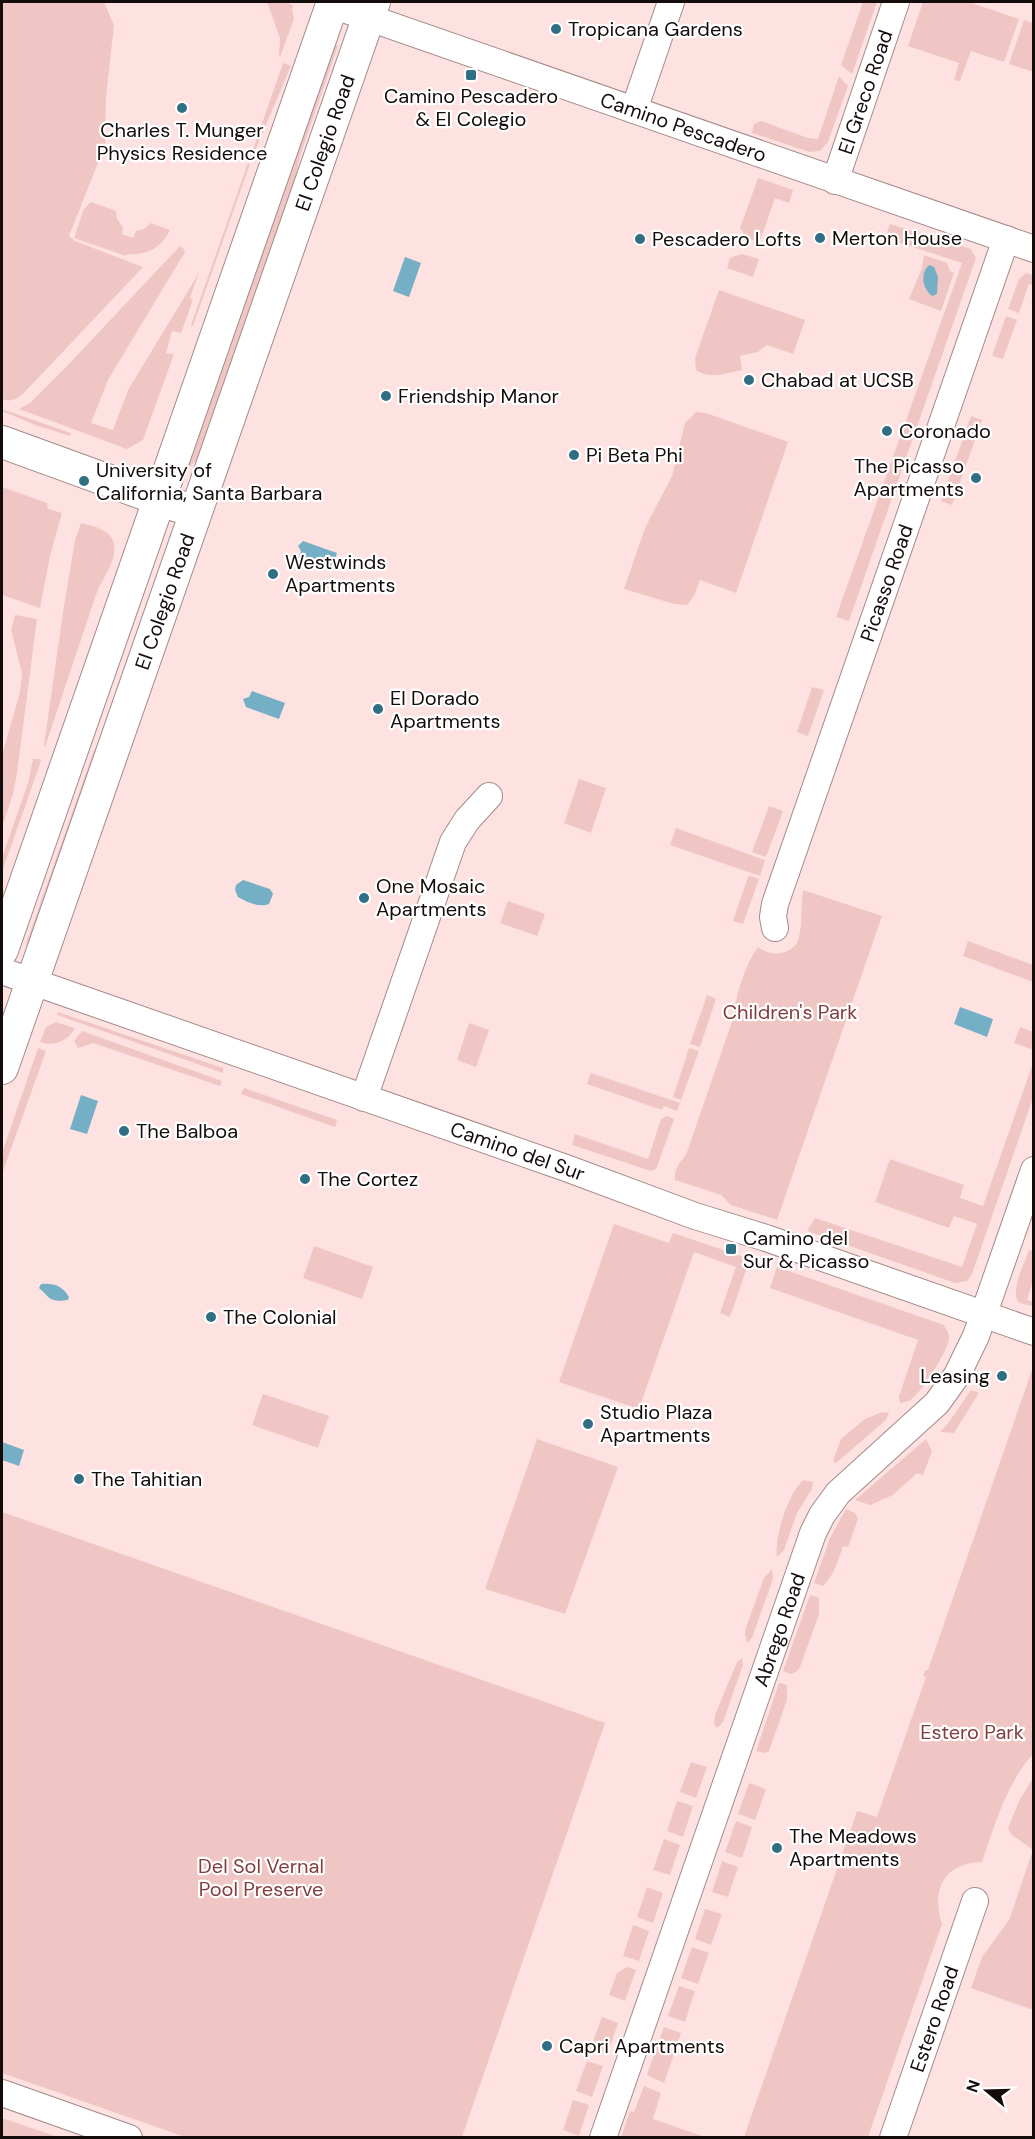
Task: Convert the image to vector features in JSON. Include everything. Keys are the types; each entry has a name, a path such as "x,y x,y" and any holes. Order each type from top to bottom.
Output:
{"main road":[{"name":"El Colegio Road","path":"2,951 332,3"},
{"name":"El Colegio Road","path":"2,1068 371,10"},
{"path":"2,442 195,513"}],"street":[{"path":"634,110 671,2"},
{"name":"El Greco Road","path":"835,181 896,2"},
{"name":"Camino Pescadero","path":"332,3 371,10 634,110 1034,249"},
{"name":"Picasso Road","path":"775,928 773,917 775,903 1006,239"},
{"path":"364,1098 453,842 467,820 489,796"},
{"name":"Camino del Sur","path":"2,971 566,1168 695,1216 766,1238 1034,1332"},
{"name":"Abrego Road","path":"603,2138 813,1533 822,1515 838,1493 937,1402 957,1375 974,1342 1034,1170"},
{"name":"Estero Road","path":"893,2138 975,1901"},
{"path":"2,2093 129,2138"}],"green space":[{"path":"2,2 104,2 114,25 106,98 105,145 69,236 75,241 143,267 22,395 10,400 2,399"},
{"path":"267,2 285,2 293,5 294,19 280,57 280,38"},
{"path":"863,2 877,2 852,74 841,65"},
{"path":"923,2 969,2 1019,19 1004,62 971,51 960,81 954,80 959,63 908,46"},
{"path":"1024,20 1033,23 1033,72 1009,64"},
{"path":"336,45 338,46 300,156 286,220 201,456 186,470 332,50"},
{"path":"283,63 291,66 252,158 250,158"},
{"path":"839,76 848,86 828,142 820,151 809,152 752,133 754,124 761,121 808,138 818,139"},
{"path":"248,163 250,164 193,326 191,325"},
{"path":"758,178 793,190 789,203 775,198 759,244 745,235 740,228"},
{"path":"91,202 116,211 117,219 123,227 122,234 133,238 136,231 144,229 151,223 170,230 163,241 153,249 126,256 74,238 84,209"},
{"path":"890,224 971,249 976,258 849,621 836,617 962,263 885,238"},
{"path":"180,246 185,252 108,380 91,423 113,430 128,390 199,273 190,298 193,300 181,333 172,331 166,353 174,354 143,440 127,449 19,409 30,403 66,367"},
{"path":"742,254 759,259 753,277 727,268 730,258"},
{"path":"924,255 947,263 950,271 954,273 941,311 909,299 922,268"},
{"path":"1026,273 1033,275 1033,285 1029,284 1019,313 1008,309 1019,279"},
{"path":"719,290 805,320 793,354 767,345 758,352 740,356 742,370 707,375 696,370 695,358"},
{"path":"1006,316 1017,320 1003,359 992,356"},
{"path":"2,409 71,433 70,436 35,425"},
{"path":"696,412 706,413 788,442 736,593 700,580 694,596 687,605 674,604 624,589 645,528 672,476 685,423"},
{"path":"971,416 982,420 952,505 941,501"},
{"path":"2,487 47,503 48,509 62,513 50,556 40,608 2,595"},
{"path":"81,523 107,533 115,547 114,556 98,589 45,747 63,612 75,540"},
{"path":"15,615 37,619 17,773 2,827 2,755 20,692 22,673 11,630"},
{"path":"812,687 824,690 808,736 797,732"},
{"path":"94,750 96,750 94,772 36,932 25,947"},
{"path":"33,759 41,761 2,872 2,858 28,783"},
{"path":"579,779 606,788 591,833 564,823"},
{"path":"769,806 783,811 766,857 752,852"},
{"path":"676,828 765,860 760,876 670,845"},
{"path":"748,877 759,879 743,924 733,921"},
{"name":"Children's Park","path":"803,890 882,916 777,1220 731,1205 721,1195 675,1180 675,1173 686,1155 734,1016 739,990 749,962 758,947 777,954 796,945 801,925"},
{"path":"508,901 545,914 537,936 500,923"},
{"path":"968,941 1033,965 1033,982 963,956"},
{"path":"707,995 716,999 700,1047 690,1044"},
{"path":"58,1012 223,1068 223,1073 57,1015"},
{"path":"56,1022 75,1028 60,1042 50,1044 40,1042 46,1027"},
{"path":"469,1023 489,1030 476,1067 457,1060"},
{"path":"1020,1027 1033,1032 1033,1050 1014,1043"},
{"path":"82,1031 222,1081 220,1086 93,1043 78,1048 74,1041"},
{"path":"38,1048 46,1051 2,1174 2,1153"},
{"path":"689,1048 699,1051 681,1100 673,1097"},
{"path":"1033,1063 1033,1098 972,1274 967,1281 955,1283 807,1231 815,1218 962,1267 977,1224 954,1216 949,1228 875,1202 890,1159 964,1185 960,1198 983,1206"},
{"path":"591,1073 680,1103 677,1111 664,1106 662,1110 587,1084"},
{"path":"244,1088 337,1120 335,1127 241,1094"},
{"path":"667,1116 674,1119 656,1169 651,1171 572,1145 575,1134 648,1159 661,1119"},
{"path":"614,1224 669,1243 673,1233 750,1259 730,1317 720,1313 736,1267 694,1252 639,1409 559,1382"},
{"path":"314,1246 373,1267 362,1299 303,1278"},
{"path":"1029,1250 1033,1251 1033,1281 1027,1300 1033,1302 1033,1306 1019,1302 1016,1298 1019,1277"},
{"path":"777,1267 944,1325 949,1339 944,1353 914,1397 900,1403 899,1396 918,1340 770,1288"},
{"name":"Estero Park","path":"1033,1367 1033,1754 1015,1778 1008,1792 982,1862 958,1867 943,1881 938,1901 942,1924 868,2137 744,2137 857,1811 877,1817 926,1677 923,1676 925,1670 928,1670"},
{"path":"971,1390 979,1393 954,1433 940,1432 949,1422"},
{"path":"263,1394 329,1416 318,1448 252,1425"},
{"path":"882,1412 889,1413 886,1420 836,1463 833,1461 841,1439 865,1419"},
{"path":"537,1439 618,1467 565,1614 485,1589"},
{"path":"926,1439 932,1451 923,1475 917,1473 893,1495 870,1505 855,1500"},
{"path":"803,1480 813,1482 812,1489 797,1513 784,1550 777,1557 783,1516 792,1495"},
{"path":"846,1509 855,1513 858,1519 848,1547 843,1546 827,1582 823,1586 814,1583 830,1538"},
{"name":"Del Sol Vernal Pool Preserve","path":"2,1512 605,1723 462,2137 185,2137 2,2073"},
{"path":"772,1569 773,1579 752,1638 747,1643 746,1627 764,1578"},
{"path":"810,1595 819,1598 819,1614 800,1667 791,1674 783,1671"},
{"path":"742,1658 743,1665 723,1722 717,1728 714,1724 715,1715 737,1662"},
{"path":"779,1683 787,1685 787,1700 769,1751 764,1753 756,1751"},
{"path":"691,1762 707,1767 696,1798 680,1792"},
{"path":"1033,1778 1033,1850 1012,1835 1008,1828 1019,1801"},
{"path":"749,1783 766,1789 755,1820 738,1814"},
{"path":"677,1801 693,1806 683,1837 667,1831"},
{"path":"736,1821 752,1827 742,1858 725,1852"},
{"path":"664,1839 680,1845 670,1875 653,1870"},
{"path":"1033,1850 1033,2010 971,1988 982,1957 1009,1920"},
{"path":"722,1861 738,1867 728,1897 712,1892"},
{"path":"647,1887 663,1893 653,1923 637,1917"},
{"path":"705,1909 722,1914 711,1945 695,1939"},
{"path":"633,1925 649,1931 639,1961 623,1956"},
{"path":"692,1947 709,1953 698,1984 681,1978"},
{"path":"627,1967 636,1970 625,2001 609,1995 617,1973"},
{"path":"679,1986 695,1991 685,2022 668,2016"},
{"path":"602,2017 618,2023 608,2053 591,2047"},
{"path":"664,2027 681,2033 664,2083 647,2075"},
{"path":"587,2061 603,2066 592,2097 576,2091"},
{"path":"644,2086 661,2093 653,2119 705,2137 621,2137 630,2111 634,2112"},
{"path":"573,2100 589,2105 579,2136 563,2130"},
{"path":"2,2118 58,2137 2,2137"}],"water":[{"path":"405,257 421,263 409,297 393,291"},
{"path":"929,265 934,267 938,277 937,294 932,296 923,281 924,273"},
{"path":"303,541 337,553 331,570 298,558 301,551 298,546"},
{"path":"252,691 285,703 279,719 246,707 243,699 249,697"},
{"path":"243,880 270,889 273,894 269,904 257,905 238,897 235,890 236,885"},
{"path":"960,1007 993,1019 987,1037 954,1024"},
{"path":"81,1095 98,1101 87,1134 70,1129"},
{"path":"41,1284 61,1288 69,1297 68,1300 57,1301 50,1298 39,1288"},
{"path":"2,1442 24,1450 19,1466 2,1460"}],"place":[{"name":"Tropicana Gardens","path":"556,29"},
{"name":"Camino Pescadero & El Colegio","path":"471,75"},
{"name":"Charles T. Munger Physics Residence","path":"182,108"},
{"name":"Merton House","path":"820,238"},
{"name":"Pescadero Lofts","path":"640,239"},
{"name":"Chabad at UCSB","path":"749,380"},
{"name":"Friendship Manor","path":"386,396"},
{"name":"Coronado","path":"887,431"},
{"name":"Pi Beta Phi","path":"574,455"},
{"name":"The Picasso Apartments","path":"976,478"},
{"name":"University of California, Santa Barbara","path":"84,481"},
{"name":"Westwinds Apartments","path":"273,574"},
{"name":"El Dorado Apartments","path":"378,709"},
{"name":"One Mosaic Apartments","path":"364,898"},
{"name":"The Balboa","path":"124,1131"},
{"name":"The Cortez","path":"305,1179"},
{"name":"Camino del Sur & Picasso","path":"731,1249"},
{"name":"The Colonial","path":"211,1317"},
{"name":"Leasing","path":"1002,1376"},
{"name":"Studio Plaza Apartments","path":"588,1424"},
{"name":"The Tahitian","path":"79,1479"},
{"name":"The Meadows Apartments","path":"777,1848"},
{"name":"Capri Apartments","path":"547,2046"}]}
